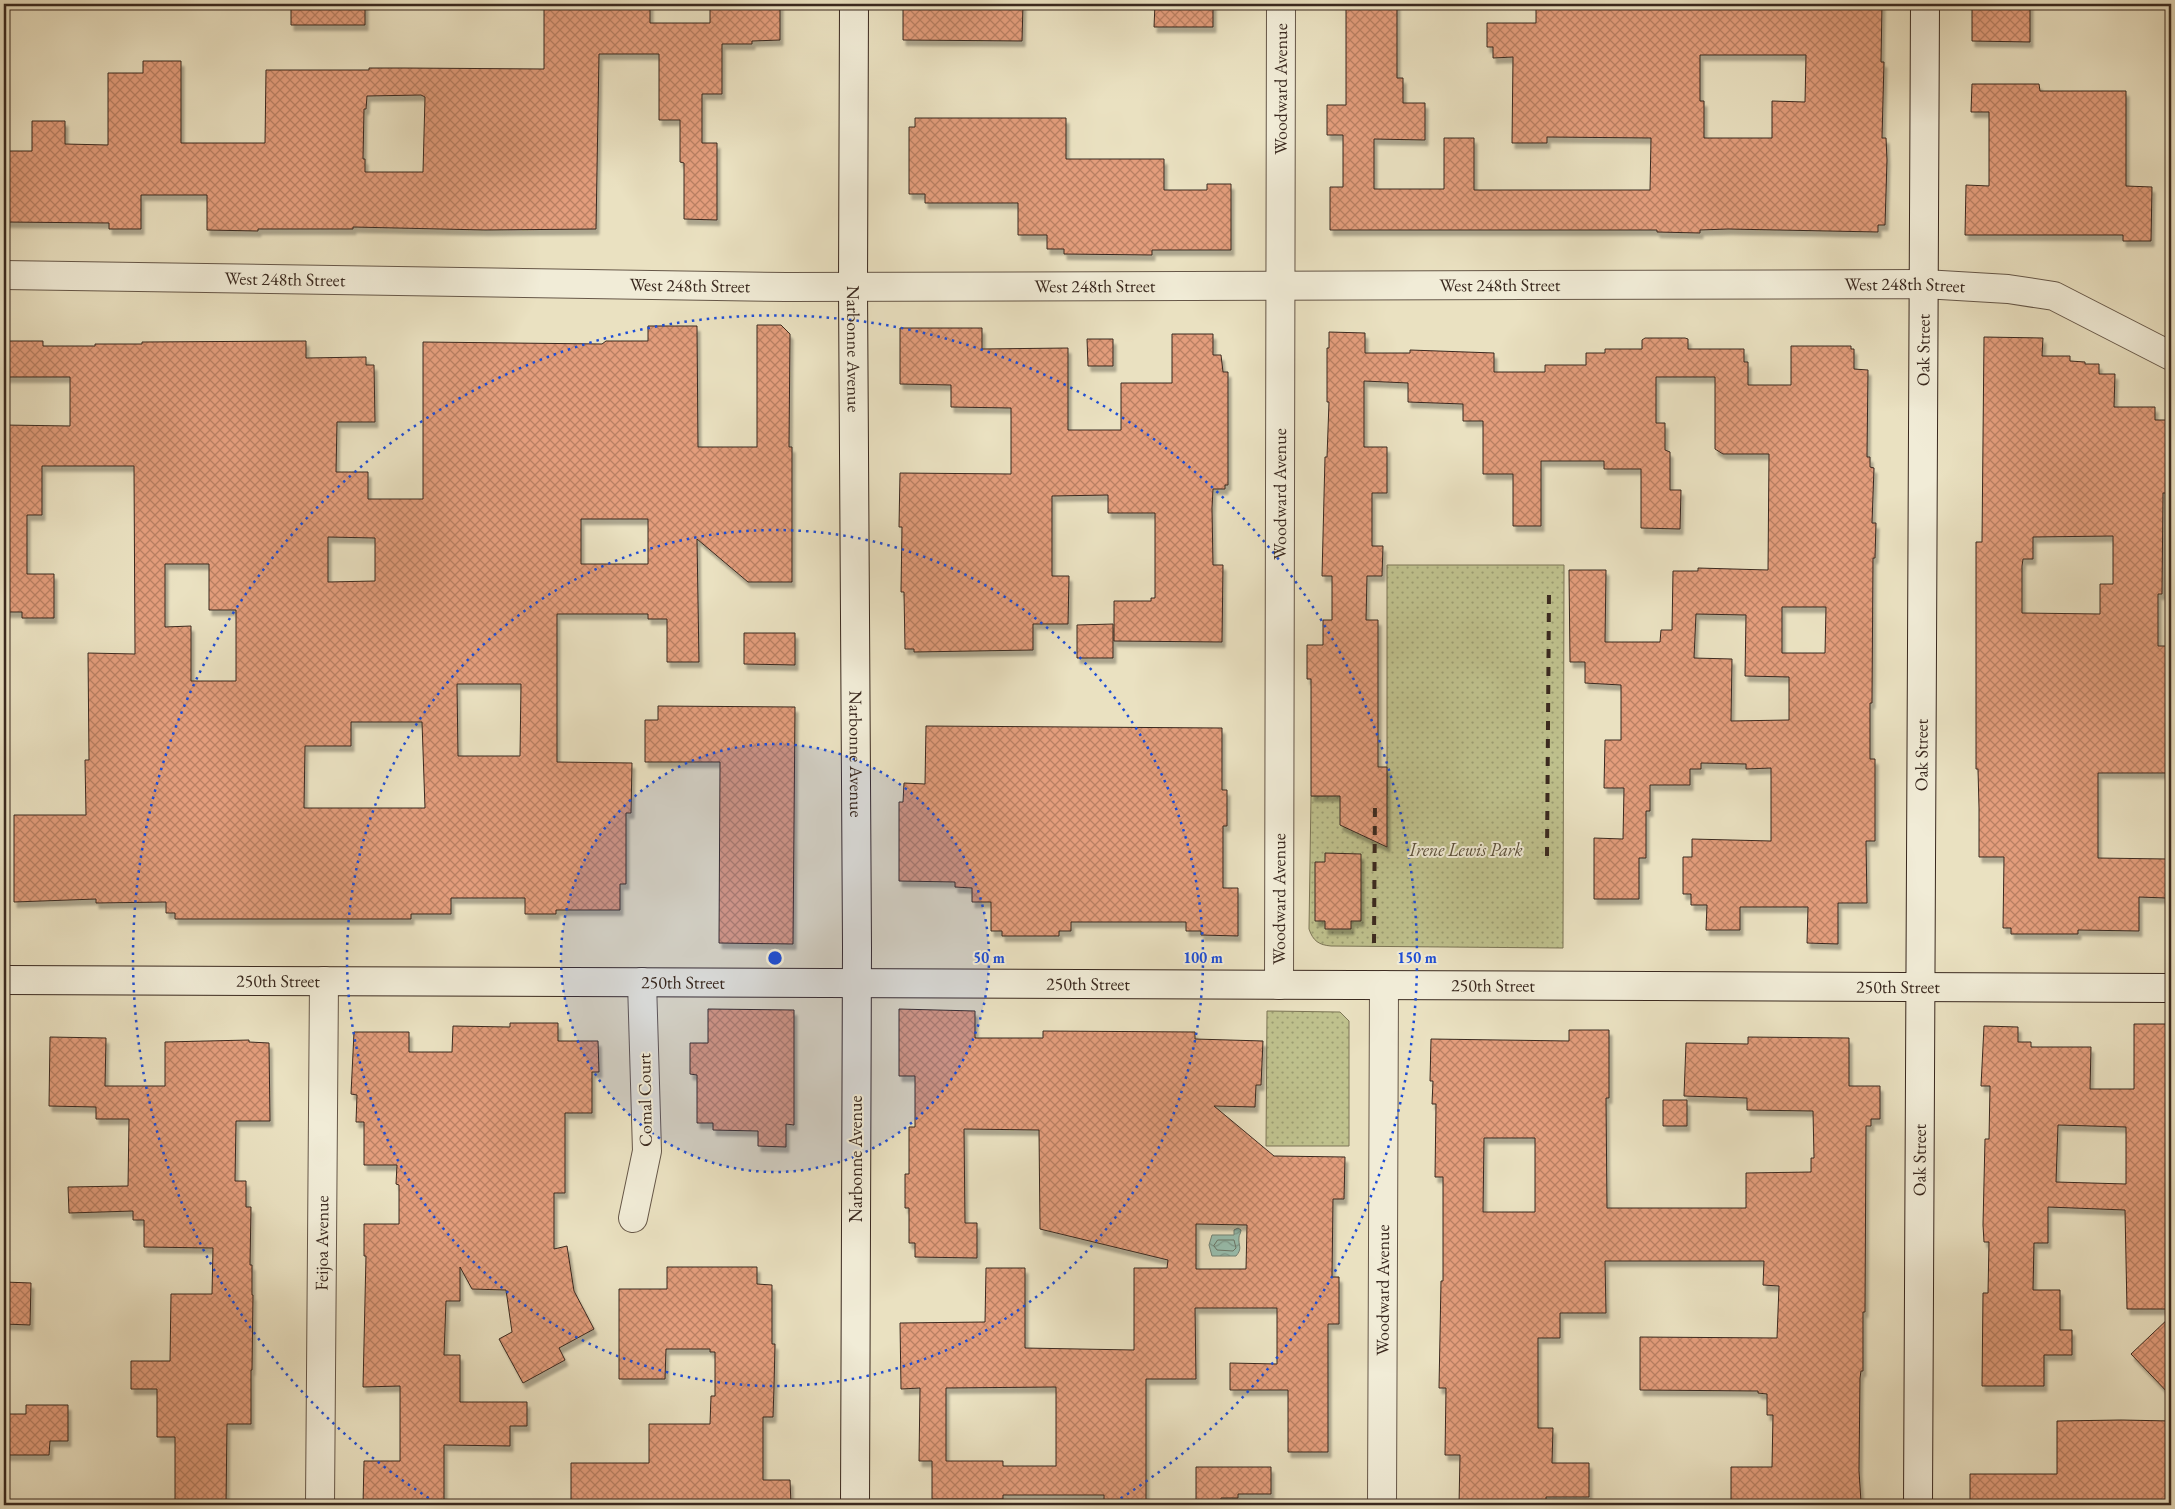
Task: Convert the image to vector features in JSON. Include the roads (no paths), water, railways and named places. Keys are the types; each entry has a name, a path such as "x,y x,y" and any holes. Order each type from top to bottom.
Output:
{"street":[{"name":"Narbonne Avenue","path":"854,4 855,1505"},
{"name":"Woodward Avenue","path":"1279,985 1281,4"},
{"name":"Oak Street","path":"1918,1505 1926,4"},
{"name":"West 248th Street","path":"4,275 853,287 1924,284 2008,290 2054,296 2171,356"},
{"name":"250th Street","path":"4,980 2171,988"},
{"name":"Feijoa Avenue","path":"320,1505 324,981"},
{"name":"Comal Court","path":"633,1218 647,1150 642,982"},
{"name":"Woodward Avenue","path":"1382,1505 1384,985"}],"water":[{"path":"1238,1228 1241,1230 1239,1237 1240,1249 1236,1256 1212,1256 1209,1245 1212,1235 1234,1235 1234,1230"}],"railway":[{"path":"1547,856 1549,593"},
{"path":"1374,943 1375,800"}],"park label":[{"name":"Irene Lewis Park","path":"1466,850"}]}
